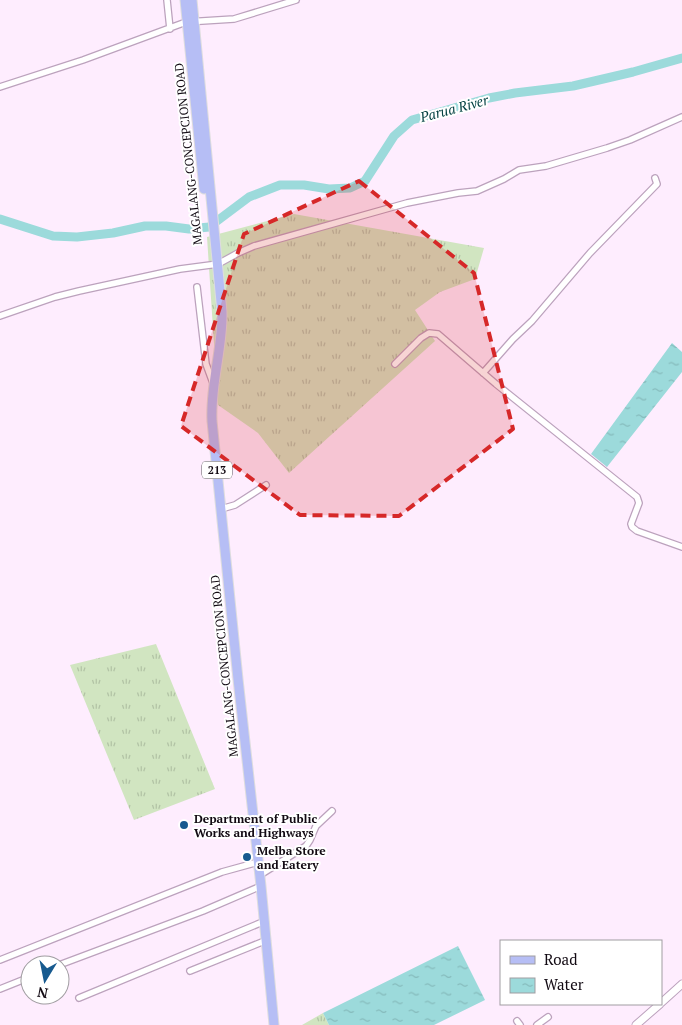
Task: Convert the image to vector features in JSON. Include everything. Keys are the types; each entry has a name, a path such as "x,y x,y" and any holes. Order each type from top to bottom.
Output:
{"main road":[{"name":"MAGALANG-CONCEPCION ROAD","path":"185,0 190,24 221,305 222,328 213,383 211,413 267,940 274,1025"},
{"name":"MAGALANG-CONCEPCION ROAD","path":"190,24 192,0"}],"street":[{"path":"167,0 170,29"},
{"path":"0,87 170,29 190,24 234,19 296,0"},
{"path":"0,316 79,291 215,263 245,250 292,235 407,203 477,191 519,170 546,166 607,148 682,117"},
{"path":"483,373 532,321 590,252 657,184 655,178"},
{"path":"197,287 206,364 213,383"},
{"path":"394,364 421,338 433,332 438,334 483,373 637,497 639,502 631,524 636,531 682,547"},
{"path":"221,509 234,505 266,484"},
{"path":"260,875 306,846 316,826 332,811"},
{"path":"0,960 222,872 258,862"},
{"path":"70,961 204,911 261,886"},
{"path":"79,998 264,921"},
{"path":"190,971 267,940"},
{"path":"0,989 20,981"},
{"path":"662,1003 682,984"},
{"path":"636,1025 660,1005"},
{"path":"537,1025 548,1017"}],"highlighted area":[{"path":"359,181 474,273 513,429 399,516 300,515 181,426 244,234"}],"green space":[{"path":"294,214 484,248 475,279 440,292 415,310 435,341 289,473 258,433 218,405 207,237"},
{"path":"156,644 215,789 134,820 70,665"},
{"path":"323,1013 329,1025 302,1025"}],"water":[{"path":"672,343 682,352 682,372 607,467 591,454"},
{"path":"458,946 485,1000 434,1025 329,1025 323,1013"}],"waterway":[{"name":"Parua River","path":"0,219 53,236 77,237 113,233 145,226 189,229 209,227 249,197 280,185 304,185 329,189 350,188 365,181 394,136 412,120 489,98 573,86 682,58"}],"place":[{"name":"Department of Public Works and Highways","path":"184,825"},
{"name":"Melba Store and Eatery","path":"247,857"}]}
